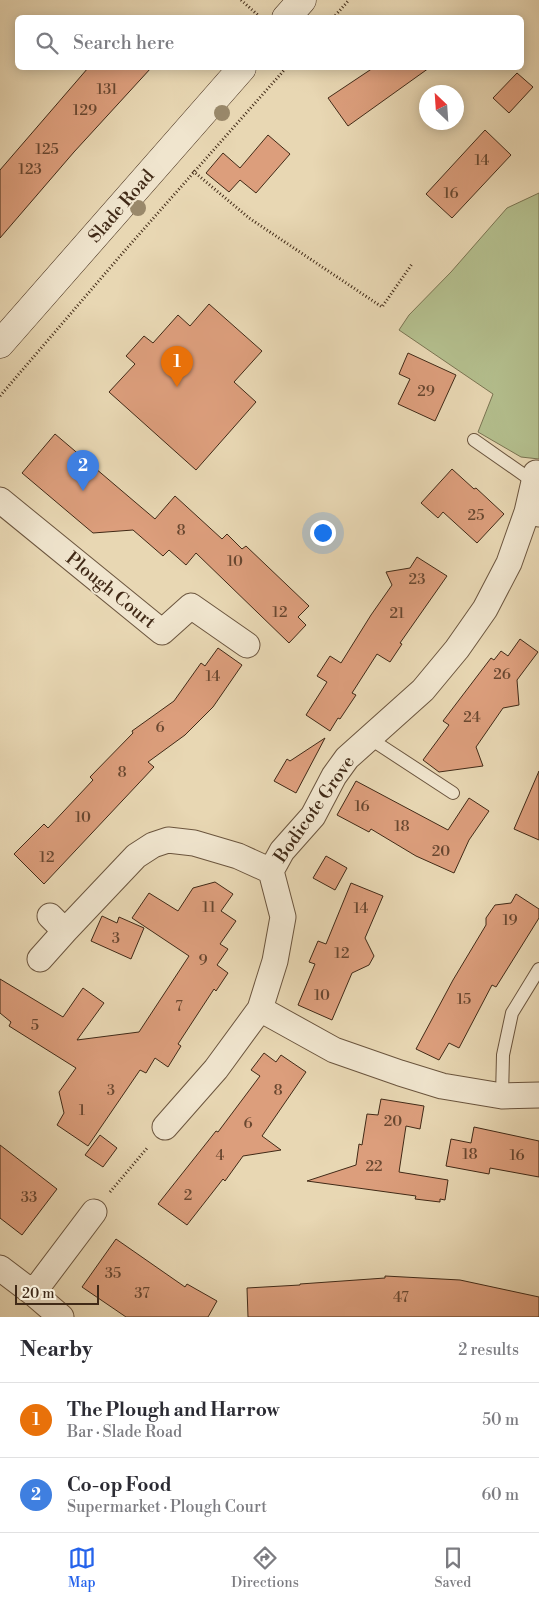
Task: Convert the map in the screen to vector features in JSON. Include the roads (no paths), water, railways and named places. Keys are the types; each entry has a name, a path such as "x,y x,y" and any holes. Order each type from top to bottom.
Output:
{"main road":[{"path":"289,15 302,0"},
{"name":"Slade Road","path":"0,344 240,70"}],"street":[{"name":"Bodicote Grove","path":"165,1127 216,1069 260,1009 275,961 283,917 271,871 282,850 313,816 334,776 347,758 423,690 457,650 485,609 533,513 535,478"},
{"name":"Plough Court","path":"0,500 162,632 191,606 246,644"},
{"path":"40,959 58,923 136,856 168,840 194,843 238,856 271,871"},
{"path":"260,1009 334,1050 442,1086 502,1096 539,1095"},
{"path":"33,1293 94,1212"},
{"path":"0,1268 61,1317"}],"lane":[{"path":"474,440 535,478"},
{"path":"369,738 453,792"},
{"path":"502,1096 503,1055 512,1013 539,968"}],"place":[{"name":"The Plough and Harrow","path":"177,387"},
{"name":"Co-op Food","path":"83,491"}]}
